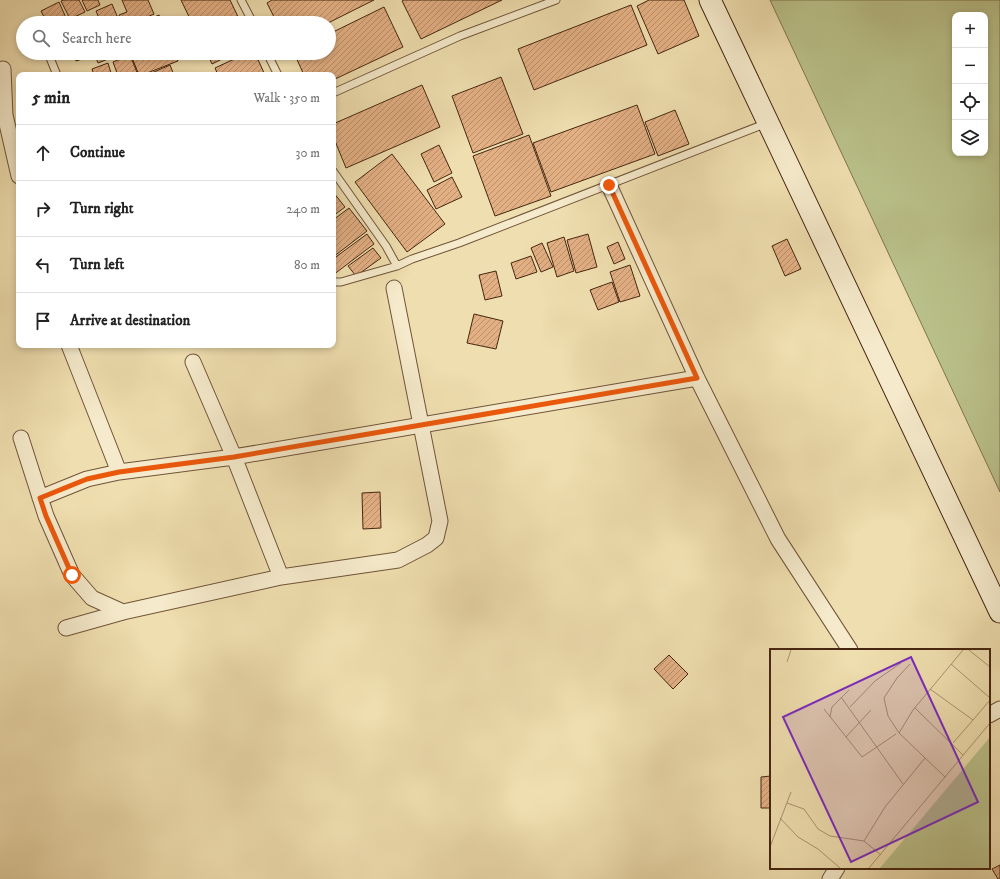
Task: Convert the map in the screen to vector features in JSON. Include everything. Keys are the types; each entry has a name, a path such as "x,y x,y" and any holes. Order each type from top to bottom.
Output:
{"street":[{"path":"710,0 1000,612"},
{"path":"3,69 5,115 16,163"},
{"path":"609,185 697,378 778,539 849,649"},
{"path":"66,628 123,612 281,577 398,560 427,545 436,538 440,521 394,288"},
{"path":"70,348 119,472"},
{"path":"193,362 234,457 281,577"},
{"path":"40,498 87,479 119,472 234,457 697,378"},
{"path":"21,438 46,516 72,575 92,598 123,612"},
{"path":"990,714 1000,709"},
{"path":"830,879 836,869"}],"lane":[{"path":"241,0 249,16"},
{"path":"336,92 460,36 556,0"},
{"path":"51,60 56,72"},
{"path":"270,60 276,72"},
{"path":"336,282 341,282 397,266 460,243 769,122"},
{"path":"336,175 386,246 397,266"}],"green space":[{"path":"770,0 1000,0 1000,492"}],"building":[{"path":"79,0 85,12 76,16 68,16 61,1"},
{"path":"82,0 98,0 100,5 87,11"},
{"path":"122,0 148,0 154,14 149,16 119,16 127,12"},
{"path":"181,0 230,0 238,16 189,16"},
{"path":"272,0 374,0 336,19 336,16 274,16 267,3"},
{"path":"502,0 421,39 402,1"},
{"path":"649,0 684,0 699,36 658,54 637,6"},
{"path":"59,2 65,16 44,16 41,11"},
{"path":"112,4 117,16 98,16 96,11"},
{"path":"631,5 647,45 534,90 518,49"},
{"path":"384,7 403,47 336,79 336,72 303,72 297,60 336,60 336,31"},
{"path":"97,60 106,60 98,63"},
{"path":"118,60 132,60 137,72 117,72 113,62"},
{"path":"133,60 178,61 150,72 138,72"},
{"path":"210,60 220,60 212,64"},
{"path":"232,60 258,60 264,72 217,72 215,68"},
{"path":"108,63 111,72 93,72 92,69"},
{"path":"170,65 173,72 154,72"},
{"path":"501,77 523,134 473,153 452,96"},
{"path":"422,85 440,127 346,168 336,143 336,123"},
{"path":"637,105 655,154 551,192 533,143"},
{"path":"675,110 689,144 658,156 645,122"},
{"path":"529,135 551,196 495,216 473,156"},
{"path":"439,145 452,173 434,182 421,154"},
{"path":"392,154 445,224 407,252 355,182"},
{"path":"452,177 462,197 436,209 427,190"},
{"path":"336,196 345,207 336,214"},
{"path":"349,208 367,231 336,255 336,218"},
{"path":"367,234 374,244 336,273 336,257"},
{"path":"588,234 597,267 576,273 567,240"},
{"path":"564,237 574,271 557,277 547,243"},
{"path":"787,239 801,269 785,276 772,246"},
{"path":"618,242 625,259 614,264 607,247"},
{"path":"542,243 553,267 541,272 531,248"},
{"path":"373,248 381,258 356,276 348,266"},
{"path":"531,256 537,272 516,279 511,263"},
{"path":"630,265 640,296 620,302 610,272"},
{"path":"496,271 502,296 485,300 479,275"},
{"path":"612,282 619,302 598,310 590,290"},
{"path":"474,314 503,321 496,349 467,343"},
{"path":"380,492 381,528 363,529 362,493"},
{"path":"669,655 688,674 673,689 654,669"},
{"path":"770,776 770,808 761,808 761,777"},
{"path":"1000,865 1000,879 998,879 992,869"}],"route":[{"path":"72,575 46,516 40,498 87,479 119,472 234,457 697,378 609,185"}]}
